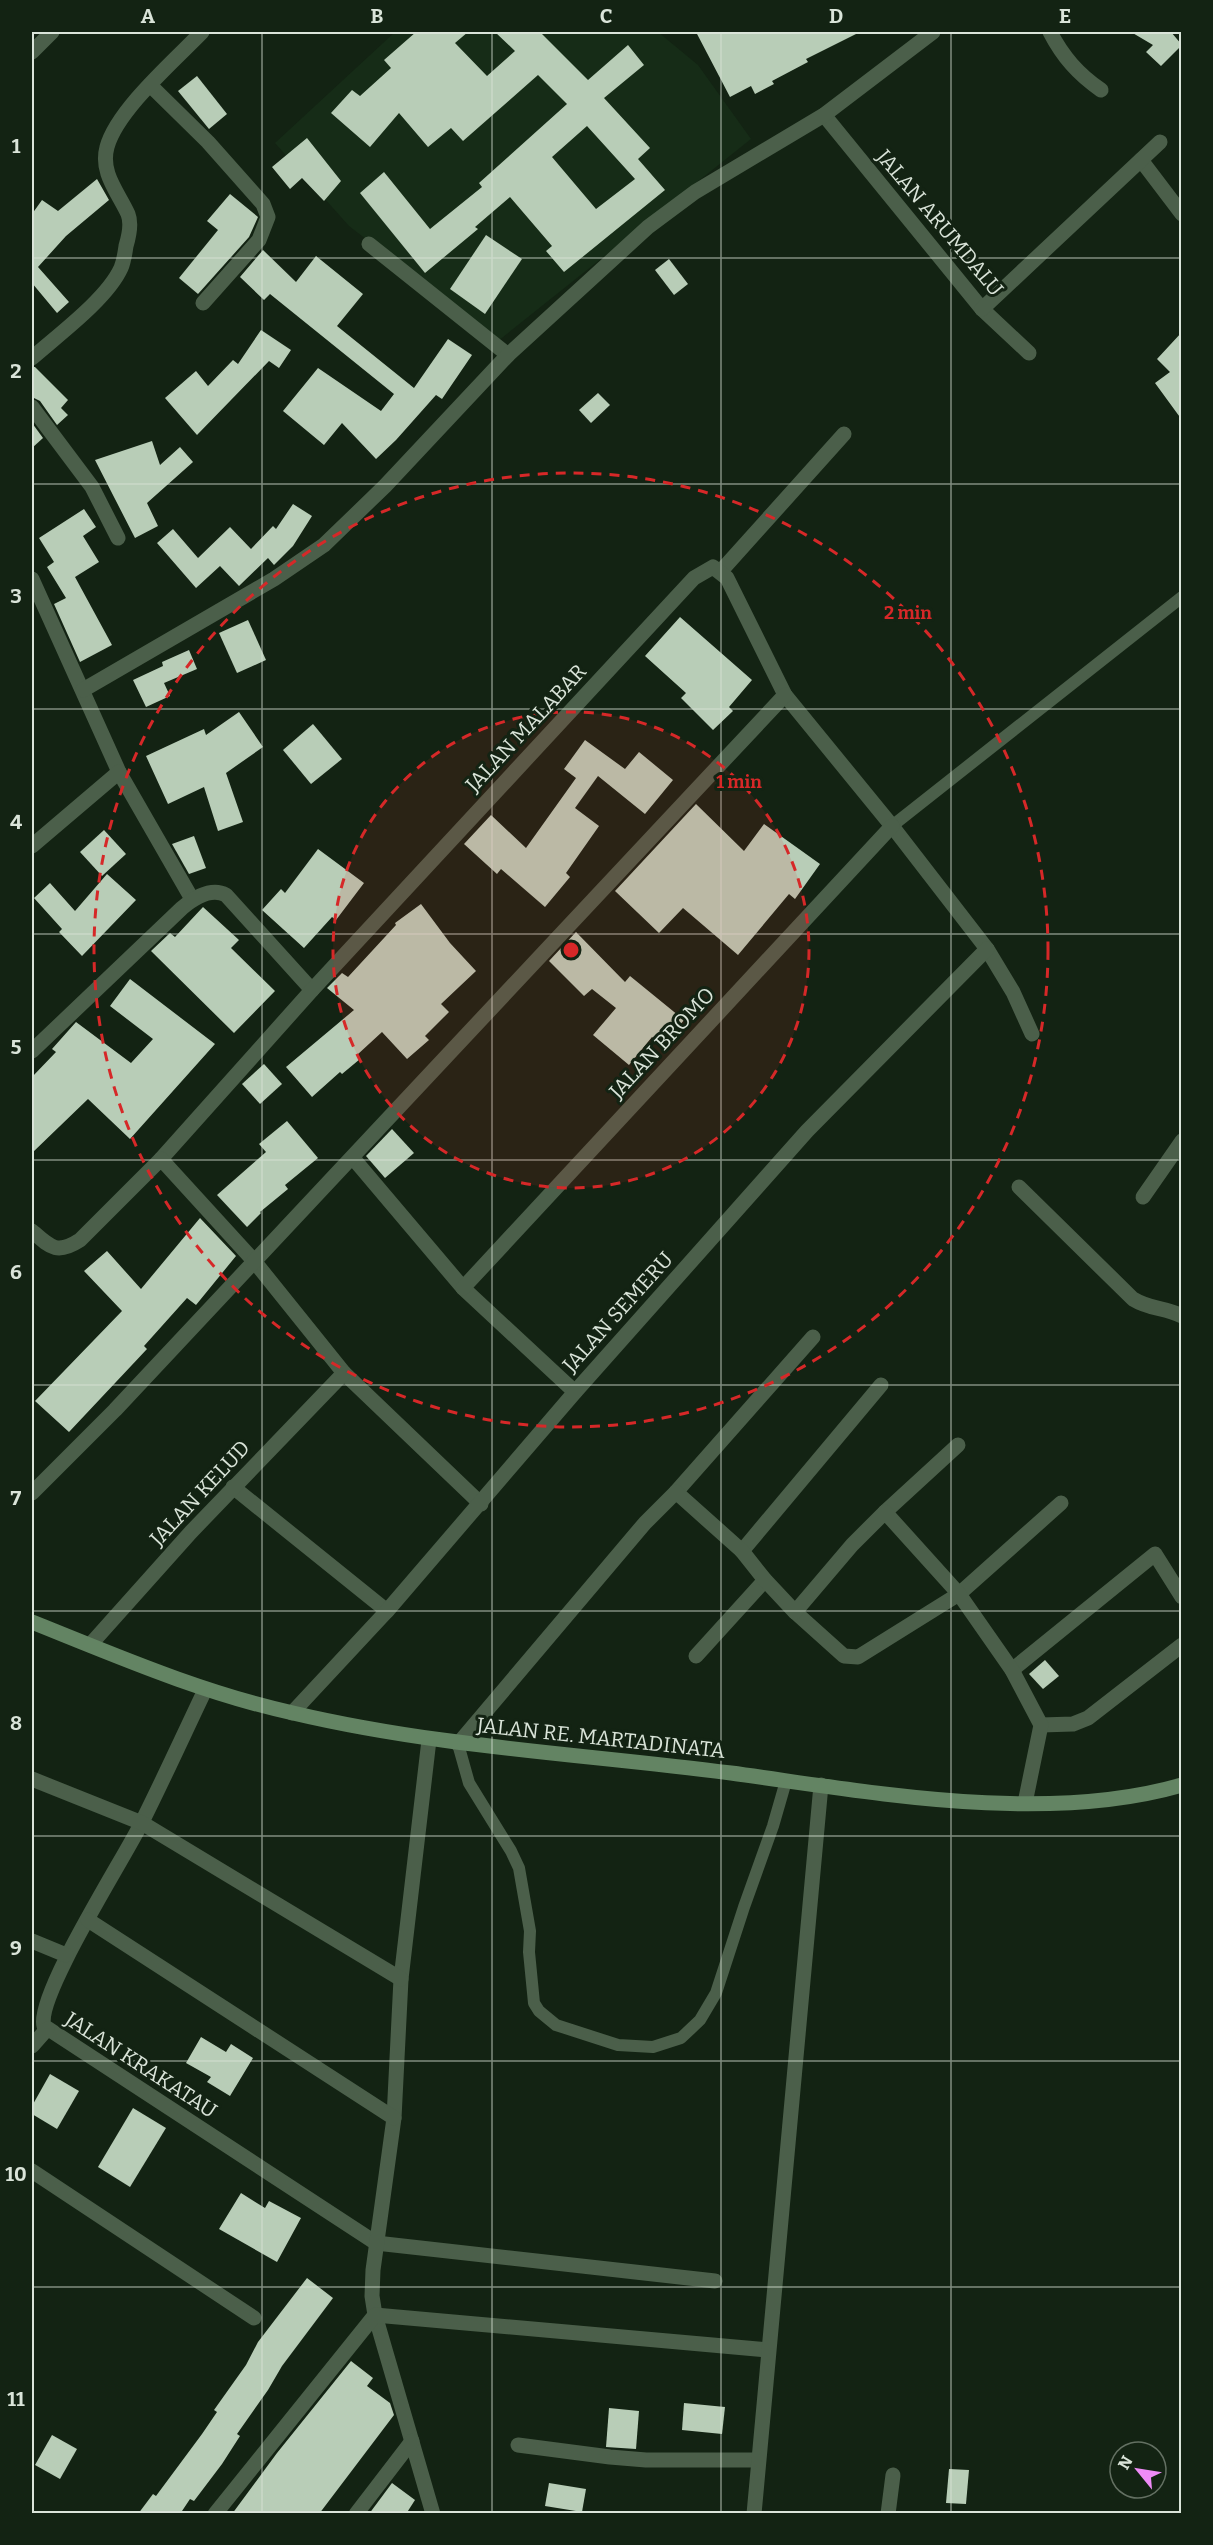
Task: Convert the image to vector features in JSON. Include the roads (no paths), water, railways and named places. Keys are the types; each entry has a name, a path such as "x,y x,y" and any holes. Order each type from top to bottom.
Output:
{"main road":[{"name":"JALAN RE. MARTADINATA","path":"32,1622 205,1690 292,1713 429,1740 627,1760 943,1800 1025,1803 1136,1796 1182,1785"}],"street":[{"path":"32,52 52,32"},
{"path":"32,358 98,299 121,268 130,229 129,217 110,180 105,163 107,149 115,127 150,85 202,32"},
{"path":"83,690 274,579 324,545 385,486 508,355 648,227 695,192 824,115 933,32"},
{"path":"1050,32 1068,62 1080,75 1101,90"},
{"path":"150,85 216,151 263,204 268,217 259,240 202,303"},
{"name":"JALAN ARUMDALU","path":"824,115 982,309 1029,353"},
{"path":"982,309 1160,142"},
{"path":"1141,160 1182,214"},
{"path":"369,244 508,355"},
{"path":"32,406 92,488 118,538"},
{"path":"844,434 721,571 748,617 785,695 892,826 987,949 1013,992 1032,1034"},
{"name":"JALAN MALABAR","path":"32,1231 54,1248 65,1249 80,1240 160,1159 312,990 694,578 712,567 721,571"},
{"path":"32,579 119,772 192,900"},
{"path":"32,1493 115,1410 785,695"},
{"path":"32,846 119,772"},
{"name":"JALAN BROMO","path":"463,1288 892,826"},
{"path":"32,1051 192,900 212,892 226,895 312,990"},
{"name":"JALAN SEMERU","path":"292,1713 387,1611 575,1392 807,1131 987,949"},
{"path":"1143,1197 1182,1141"},
{"path":"352,1158 463,1288 575,1392"},
{"path":"160,1159 254,1261 344,1373 481,1504"},
{"path":"1019,1186 1133,1299 1147,1307 1170,1311 1182,1316"},
{"path":"458,1744 645,1523 676,1492 813,1337"},
{"name":"JALAN KELUD","path":"90,1645 233,1487 344,1373"},
{"path":"742,1551 881,1385"},
{"path":"795,1612 852,1545 958,1445"},
{"path":"233,1487 387,1611"},
{"path":"676,1492 742,1551 795,1612 844,1656 853,1658 959,1594 1060,1503"},
{"path":"885,1512 959,1594 1012,1670 1041,1725 1025,1803"},
{"path":"1012,1670 1155,1554 1182,1597"},
{"path":"696,1656 765,1580"},
{"path":"1041,1725 1073,1724 1088,1718 1182,1645"},
{"name":"JALAN KRAKATAU","path":"205,1690 142,1823 66,1955 43,2021 47,2029 376,2243"},
{"path":"429,1740 401,1978 394,2118 376,2243 372,2296 375,2315 433,2514"},
{"path":"32,1779 142,1823 401,1978"},
{"path":"754,2514 757,2460 821,1785"},
{"path":"88,1920 394,2118"},
{"path":"32,1941 66,1955"},
{"path":"32,2046 47,2029"},
{"path":"32,2171 254,2318"},
{"path":"376,2243 715,2281"},
{"path":"375,2315 768,2350"},
{"path":"215,2514 375,2315"},
{"path":"356,2514 412,2441"},
{"path":"518,2445 646,2460 757,2460"},
{"path":"888,2514 893,2475"}],"lane":[{"path":"892,826 1182,597"},
{"path":"458,1744 470,1783 512,1851 519,1868 530,1931 529,1952 534,2003 539,2011 556,2025 618,2045 653,2047 681,2038 700,2020 716,1993 786,1781"}]}
